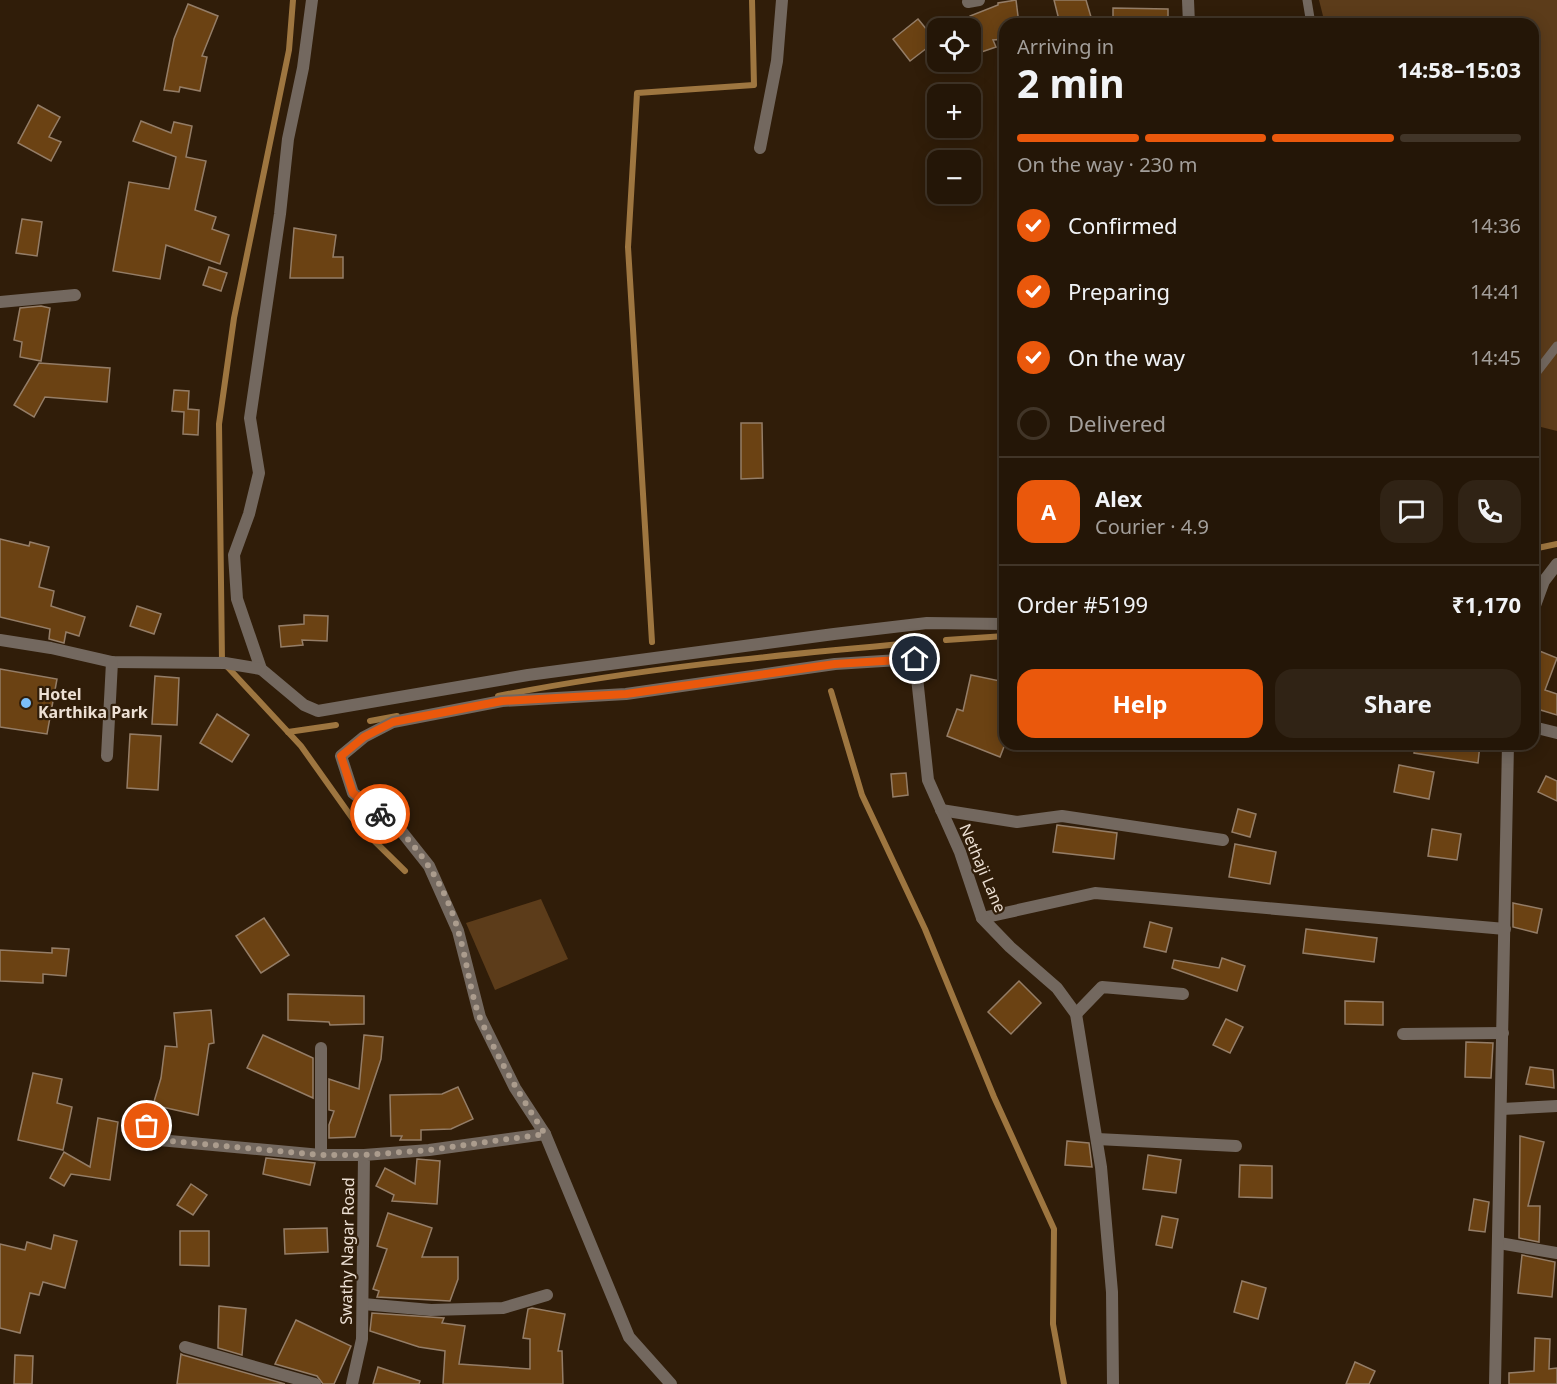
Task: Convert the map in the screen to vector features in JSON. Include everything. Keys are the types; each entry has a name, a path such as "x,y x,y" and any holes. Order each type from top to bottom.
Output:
{"street":[{"path":"261,669 237,599 234,555 249,514 259,473 250,418 280,214 288,139 303,68 312,0"},
{"path":"760,148 777,62 782,0"},
{"path":"1188,0 1189,18"},
{"path":"0,302 75,295"},
{"path":"1539,595 1544,581 1557,564"},
{"path":"0,640 51,648 112,662 225,663 261,669 304,705 318,711 528,675 927,622 999,624"},
{"name":"Nethaji Lane","path":"545,1134 515,1088 480,1017 458,931 429,866 398,827 353,793 341,756 364,737 393,722 502,701 626,694 835,664 915,659 928,780 960,852 982,918 1010,947 1057,988 1076,1014 1097,1139 1112,1292 1113,1384"},
{"path":"107,756 112,662"},
{"path":"1539,728 1557,733"},
{"path":"1495,1384 1508,750"},
{"path":"941,810 1017,822 1062,816 1223,840"},
{"path":"982,918 1095,893 1505,929"},
{"path":"1076,1014 1102,987 1183,994"},
{"path":"1403,1034 1503,1033"},
{"path":"321,1048 321,1155"},
{"path":"1502,1108 1557,1106"},
{"path":"134,1112 159,1140 321,1155 364,1155"},
{"path":"545,1134 629,1337 671,1384"},
{"name":"Swathy Nagar Road","path":"352,1384 362,1339 364,1155 429,1150 545,1134"},
{"path":"1097,1139 1236,1146"},
{"path":"1499,1243 1557,1253"},
{"path":"363,1304 431,1310 502,1308 547,1295"},
{"path":"185,1347 315,1384"}],"lane":[{"path":"1306,0 1310,18"},
{"path":"1539,369 1557,346"}],"shaded area":[{"path":"1319,0 1557,0 1557,431 1539,426 1539,18 1324,18"},
{"path":"541,899 568,959 495,990 466,923"}],"building":[{"path":"1016,0 1018,18 999,18 999,40 993,40 996,47 981,52 981,18 970,18 970,16 998,5 998,3"},
{"path":"1054,0 1086,0 1091,17 1058,18"},
{"path":"188,4 218,16 202,56 207,57 200,91 180,87 179,92 164,90 174,39"},
{"path":"1113,8 1168,9 1168,18 1113,18"},
{"path":"918,19 927,30 927,48 910,61 893,39"},
{"path":"38,105 60,117 49,137 61,142 51,161 18,143"},
{"path":"141,121 171,133 174,122 192,126 186,157 206,161 195,210 216,217 212,229 229,235 220,264 166,245 160,279 113,271 129,182 169,189 176,157 133,141"},
{"path":"22,219 42,222 37,256 16,253"},
{"path":"294,228 336,235 333,257 343,257 343,278 290,278"},
{"path":"209,267 227,273 221,291 203,285"},
{"path":"41,306 50,308 41,361 20,357 22,342 14,340 20,308"},
{"path":"39,363 110,368 107,402 45,397 34,417 14,405"},
{"path":"174,390 189,391 188,409 199,410 198,435 183,434 184,412 172,411"},
{"path":"741,423 762,423 763,478 741,479"},
{"path":"0,539 29,546 30,542 49,547 39,587 54,591 51,606 85,617 79,636 66,632 64,643 49,639 50,629 0,617"},
{"path":"137,606 161,614 154,634 130,626"},
{"path":"304,615 328,616 327,641 302,640 303,645 281,647 279,626 304,624"},
{"path":"1539,651 1557,658 1545,690 1557,694 1557,715 1539,710"},
{"name":"Hotel Karthika Park","path":"0,669 57,679 47,734 0,727"},
{"path":"971,675 999,681 999,750 1003,750 1000,757 947,736 957,709 963,711"},
{"path":"155,676 179,678 177,725 152,724"},
{"path":"217,714 249,735 232,762 200,743"},
{"path":"130,734 161,736 158,790 127,788"},
{"path":"1414,750 1479,750 1478,763 1414,753"},
{"path":"1399,765 1434,772 1429,799 1394,792"},
{"path":"906,773 908,795 893,797 891,774"},
{"path":"1546,776 1557,781 1557,801 1538,792"},
{"path":"1238,809 1256,814 1250,837 1232,832"},
{"path":"1057,825 1117,833 1114,859 1053,852"},
{"path":"1432,829 1461,834 1457,860 1428,856"},
{"path":"1235,844 1276,852 1270,884 1229,877"},
{"path":"1513,903 1542,909 1537,933 1513,927"},
{"path":"264,918 289,955 261,973 236,936"},
{"path":"1150,922 1172,928 1166,952 1144,947"},
{"path":"1306,929 1377,938 1374,962 1303,953"},
{"path":"52,948 69,949 66,976 43,974 43,983 0,981 0,950 52,953"},
{"path":"1222,958 1245,966 1237,991 1172,968 1174,960 1219,968"},
{"path":"1019,981 1041,1003 1011,1034 988,1012"},
{"path":"288,994 364,996 364,1024 330,1025 329,1022 288,1020"},
{"path":"1345,1001 1383,1002 1383,1025 1345,1024"},
{"path":"211,1010 214,1043 209,1044 198,1115 153,1105 161,1078 165,1046 177,1047 174,1013"},
{"path":"1226,1019 1243,1027 1230,1053 1213,1045"},
{"path":"263,1035 313,1058 313,1098 247,1068"},
{"path":"364,1035 383,1037 381,1059 355,1137 329,1138 329,1125 334,1111 329,1110 329,1079 359,1089"},
{"path":"1466,1042 1493,1043 1491,1078 1465,1077"},
{"path":"1530,1067 1553,1070 1554,1088 1526,1084"},
{"path":"33,1073 62,1079 57,1103 72,1107 63,1150 18,1140"},
{"path":"458,1087 473,1119 451,1129 421,1130 421,1140 400,1140 402,1136 391,1136 390,1095 442,1094"},
{"path":"98,1118 118,1122 110,1180 71,1174 64,1186 50,1178 64,1152 90,1167"},
{"path":"1520,1136 1544,1142 1528,1206 1540,1206 1539,1242 1519,1238"},
{"path":"1067,1141 1089,1143 1092,1167 1065,1165"},
{"path":"1148,1155 1181,1160 1176,1193 1143,1189"},
{"path":"266,1158 315,1163 310,1185 263,1174"},
{"path":"417,1159 440,1161 437,1204 392,1201 394,1195 376,1186 385,1168 415,1184"},
{"path":"1240,1165 1272,1166 1272,1198 1239,1197"},
{"path":"191,1184 207,1195 193,1215 177,1205"},
{"path":"1474,1199 1489,1202 1485,1232 1469,1230"},
{"path":"388,1213 432,1228 422,1257 458,1257 458,1279 450,1301 377,1297 379,1291 373,1289 387,1249 377,1246"},
{"path":"1162,1216 1178,1219 1172,1248 1156,1245"},
{"path":"327,1228 328,1252 285,1254 284,1229"},
{"path":"180,1231 209,1231 209,1266 180,1265"},
{"path":"54,1235 77,1241 65,1288 43,1282 39,1295 30,1293 20,1333 0,1328 0,1244 25,1250 27,1242 51,1249"},
{"path":"1522,1255 1555,1262 1552,1297 1518,1293"},
{"path":"1242,1281 1266,1288 1258,1319 1234,1312"},
{"path":"219,1306 246,1309 242,1355 218,1348"},
{"path":"528,1309 565,1314 558,1351 562,1351 563,1384 443,1384 445,1351 419,1347 370,1331 372,1313 444,1318 442,1323 465,1326 459,1364 530,1369 530,1339 523,1338"},
{"path":"296,1320 351,1346 334,1384 323,1384 317,1376 275,1364"},
{"path":"1535,1338 1550,1339 1549,1369 1557,1368 1557,1384 1509,1384 1509,1373 1534,1371"},
{"path":"181,1354 183,1355 285,1384 177,1384"},
{"path":"15,1355 33,1356 32,1384 14,1384"},
{"path":"1355,1362 1375,1371 1369,1384 1346,1384"},
{"path":"378,1367 420,1381 419,1384 373,1384"}],"waterway":[{"path":"293,0 289,50 234,318 219,424 222,661 301,746 355,822 405,871"},
{"path":"652,642 628,247 637,93 754,85 752,0"},
{"path":"1539,548 1557,544"},
{"path":"946,640 999,636"},
{"path":"498,696 549,686 705,664 914,643"},
{"path":"831,691 862,795 925,929 994,1097 1054,1229 1053,1324 1064,1384"},
{"path":"370,721 397,716"},
{"path":"288,732 336,725"}],"way so far":[{"path":"147,1126 159,1140 321,1155 364,1155 429,1150 545,1134 515,1088 480,1017 458,931 429,866 398,827 380,814"}],"place":[{"name":"Hotel Karthika Park","path":"26,703"}],"route":[{"path":"380,814 353,793 341,756 364,737 393,722 502,701 626,694 835,664 915,659"}]}
